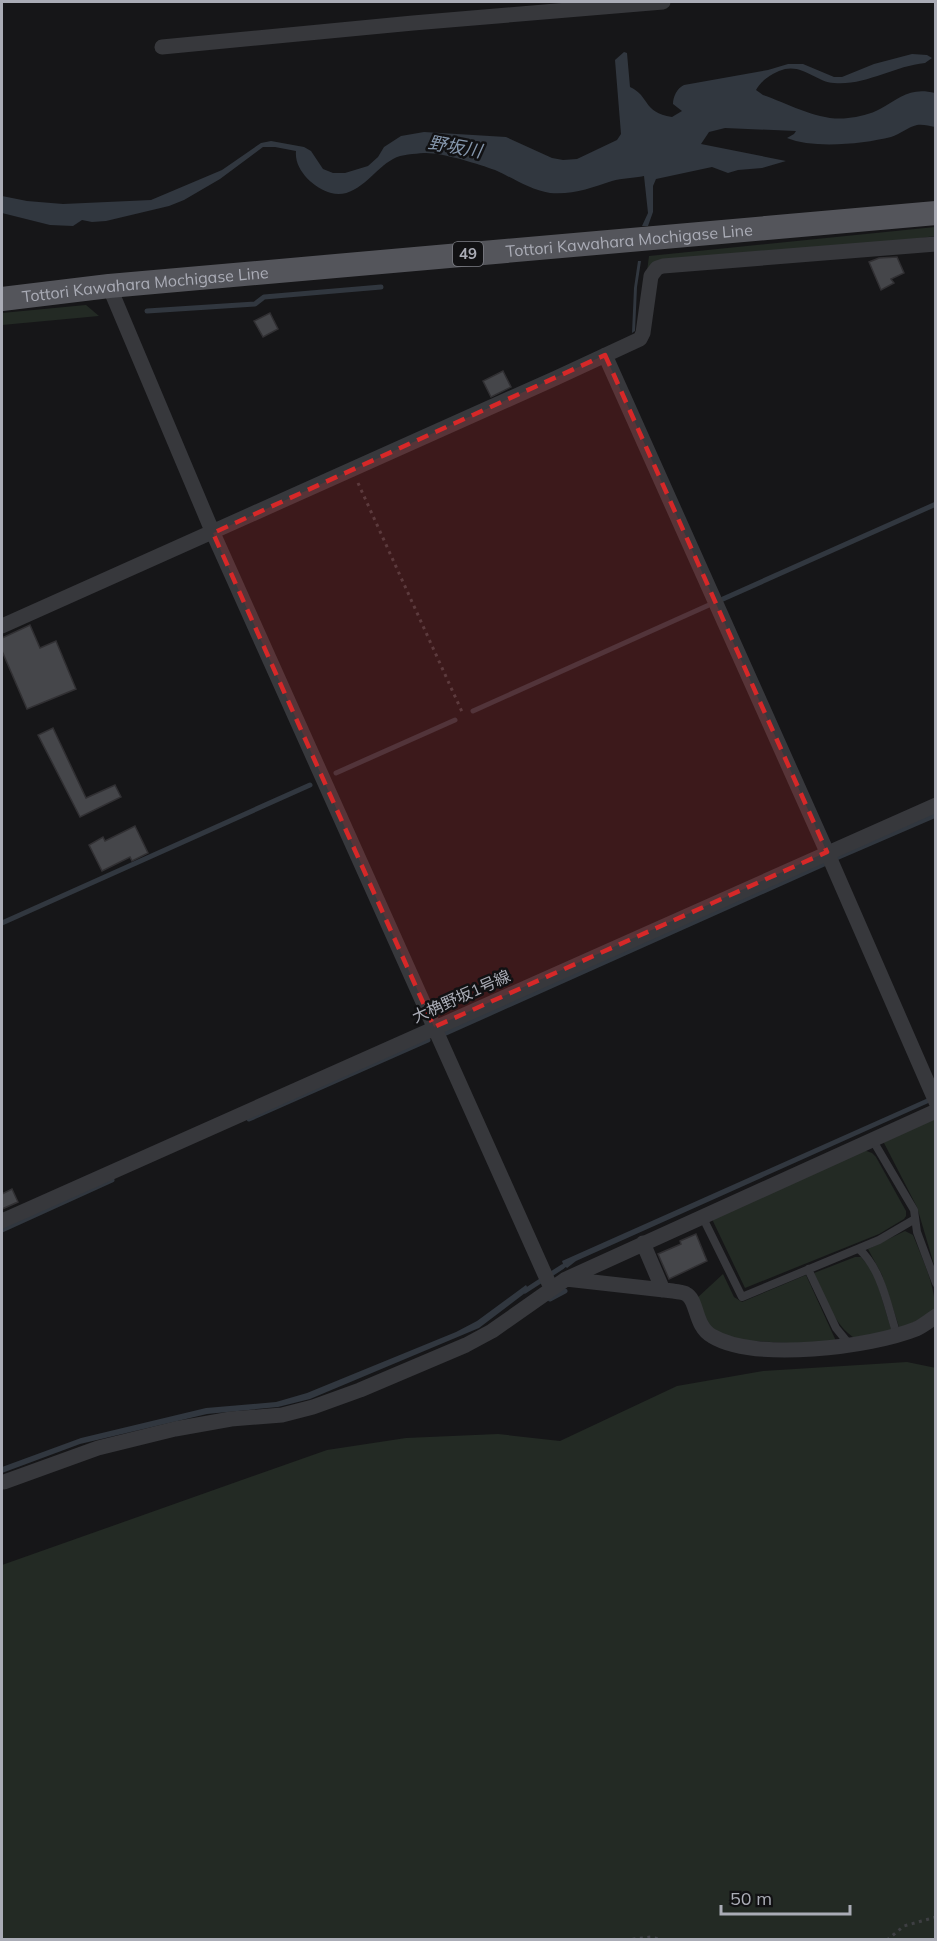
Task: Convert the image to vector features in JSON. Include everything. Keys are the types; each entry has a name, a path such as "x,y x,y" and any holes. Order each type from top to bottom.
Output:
{"main road":[{"name":"Tottori Kawahara Mochigase Line","path":"2,299 109,286 936,213"}],"street":[{"path":"162,47 663,2"},
{"path":"2,626 640,339 643,333 651,276 657,268 936,244"},
{"path":"109,286 213,532 551,1288"},
{"path":"605,355 936,1102"},
{"name":"大桷野坂1号線","path":"2,1221 936,805"},
{"path":"2,1480 98,1448 174,1429 231,1419 282,1415 313,1407 360,1390 466,1345 492,1330 566,1279 936,1110"},
{"path":"643,1242 663,1290"},
{"path":"566,1279 687,1294 702,1328 711,1336 730,1344 772,1351 874,1342 918,1328 936,1316"}],"lane":[{"path":"872,1139 914,1210 917,1232 936,1283"},
{"path":"702,1216 742,1297 879,1240 915,1219"},
{"path":"859,1248 868,1257 878,1274 897,1335"},
{"path":"808,1269 836,1328 849,1344"}],"path":[{"path":"352,470 463,714"},
{"path":"886,1940 904,1926 936,1917"},
{"path":"625,1940 651,1937 662,1940"}],"highlighted area":[{"path":"605,355 827,852 434,1027 213,533"}],"shaded area":[{"path":"935,227 935,236 895,242 655,262 646,279 649,256"},
{"path":"86,305 99,316 2,325 2,313"},
{"path":"935,1118 935,1268 917,1207 884,1143 885,1138"},
{"path":"861,1149 876,1157 906,1211 904,1219 879,1234 745,1288 711,1217"},
{"path":"905,1231 913,1235 924,1262 933,1291 935,1310 900,1330 882,1275 868,1249"},
{"path":"855,1257 861,1257 874,1272 892,1332 856,1339 841,1326 830,1309 814,1273"},
{"path":"723,1274 734,1297 742,1302 806,1275 836,1341 806,1344 733,1340 706,1325 696,1299"},
{"path":"907,1362 936,1368 935,1939 2,1939 2,1565 327,1450 406,1438 498,1434 560,1441 677,1386 763,1371"}],"water":[{"name":"野坂川","path":"624,52 627,53 630,87 641,95 651,108 662,115 672,117 682,111 673,104 673,101 677,90 684,85 768,70 788,64 803,64 834,77 842,77 874,64 912,54 927,55 932,58 925,63 857,82 828,82 798,69 785,69 768,77 756,90 763,95 816,115 837,119 873,112 919,91 935,93 935,127 917,125 891,137 867,142 838,144 810,143 787,138 796,131 725,128 709,132 701,144 786,161 762,168 728,173 712,167 656,179 653,186 653,212 648,226 642,226 648,213 644,176 616,180 574,192 550,193 529,187 495,170 449,156 424,153 404,155 393,159 357,188 340,194 325,191 312,183 298,165 296,151 275,147 263,147 220,179 169,206 106,221 82,220 73,226 50,225 2,213 2,196 63,204 151,200 222,170 261,143 271,141 304,147 311,151 323,169 333,173 345,173 368,166 378,157 384,147 401,136 424,132 506,137 552,158 577,159 617,140 621,134 615,60"},
{"path":"638,261 641,261 635,331 632,333 634,288"},
{"path":"935,1095 935,1100 576,1261 567,1268 559,1271 558,1269 563,1264 562,1261"},
{"path":"526,1285 529,1290 479,1328 310,1399 278,1407 207,1414 80,1444 2,1473 2,1467 81,1438 206,1408 276,1402 307,1393 456,1332 477,1321"}],"building":[{"path":"897,257 904,273 891,279 894,283 881,290 869,262 879,258"},
{"path":"270,313 278,329 263,337 254,321"},
{"path":"503,371 511,387 491,397 483,381"},
{"path":"30,625 40,648 56,641 76,689 27,709 2,651 2,638"},
{"path":"53,728 86,798 115,785 121,797 80,817 38,735"},
{"path":"135,826 148,853 132,861 130,857 102,871 89,845 103,837 105,841"},
{"path":"12,1189 18,1202 2,1209 2,1194"},
{"path":"696,1234 707,1261 669,1279 658,1254 681,1244 680,1241"}],"waterway":[{"path":"147,311 255,304 264,297 381,287"},
{"path":"723,599 936,504"},
{"path":"473,711 709,605"},
{"path":"336,773 455,720"},
{"path":"2,923 310,785"},
{"path":"834,859 936,815"},
{"path":"446,1033 824,864"},
{"path":"249,1119 428,1040"},
{"path":"2,1230 112,1180"},
{"path":"525,1291 562,1267"},
{"path":"550,1299 565,1291"}]}
